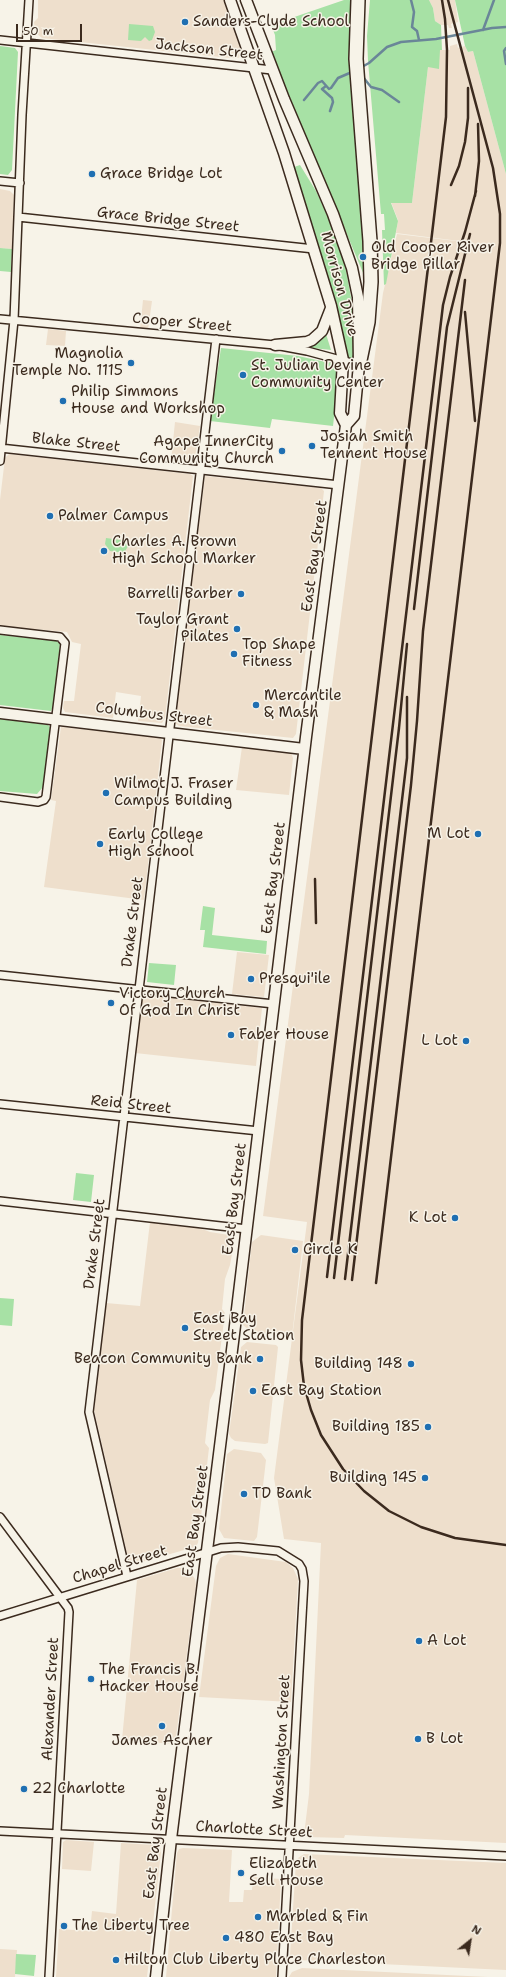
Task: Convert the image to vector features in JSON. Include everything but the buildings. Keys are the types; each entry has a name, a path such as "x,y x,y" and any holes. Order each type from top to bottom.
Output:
{"highway":[{"path":"358,0 356,59 370,241 371,282 368,322 359,365"}],"main road":[{"name":"Morrison Drive","path":"230,0 284,153 331,306 343,360 340,413 346,425 354,416 359,365 358,297 352,268 333,214 272,70 246,0"},
{"path":"275,345 307,342 312,340 322,331 331,306"},
{"name":"East Bay Street","path":"156,1977 171,1839 259,1131 304,749 346,425"},
{"name":"Columbus Street","path":"0,713 304,749"}],"street":[{"path":"0,461 14,320 29,0"},
{"name":"Jackson Street","path":"0,40 272,70"},
{"path":"0,181 20,183"},
{"name":"Grace Bridge Street","path":"18,217 314,249"},
{"name":"Cooper Street","path":"0,319 275,345 307,351 359,365"},
{"name":"Drake Street","path":"127,1576 89,1412 111,1212 216,339"},
{"name":"Blake Street","path":"1,448 339,486"},
{"path":"0,630 60,637 64,640 65,646 47,793 44,800 38,802 0,797"},
{"path":"0,975 274,1004"},
{"name":"Reid Street","path":"0,1104 259,1131"},
{"path":"0,1201 111,1212 247,1229"},
{"name":"Alexander Street","path":"0,1517 68,1608 69,1612 49,1977"},
{"name":"Chapel Street","path":"0,1616 206,1551 238,1547 278,1551 299,1564 302,1569 304,1581"},
{"name":"Washington Street","path":"282,1977 304,1581"},
{"name":"Charlotte Street","path":"0,1831 506,1856"}],"shaded area":[{"path":"38,0 224,0 244,55 238,58 230,58 42,38 35,32 34,22 38,18"},
{"path":"429,0 455,0 458,22 451,24 452,28 449,28 448,25 441,25 435,21 433,8"},
{"path":"457,44 458,48 465,46 468,52 473,51 506,174 506,247 396,233 398,220 391,202 412,203 428,67 440,50 450,50 450,46"},
{"path":"0,189 10,191 14,195 12,249 0,248"},
{"path":"397,234 506,247 506,1843 345,1835 344,1838 307,1837 304,1835 309,1794 321,1543 284,1539 274,1478 307,1222 263,1216 383,293"},
{"path":"143,300 152,301 148,330 140,329"},
{"path":"48,329 66,331 65,346 46,345"},
{"path":"175,422 200,426 194,463 171,461"},
{"path":"9,454 190,474 193,476 165,718 162,723 138,721 141,696 116,692 113,718 65,712 63,708 64,701 74,701 81,644 72,642 67,632 0,626 0,500 5,458"},
{"path":"205,476 321,488 324,491 296,734 293,738 179,726 175,723"},
{"name":"Early College High School","path":"61,727 159,737 162,740 144,900 44,887 56,801 51,800"},
{"path":"242,747 291,753 293,758 289,795 236,790"},
{"path":"237,952 269,955 264,997 232,994"},
{"path":"144,995 262,1008 256,1066 135,1053 141,998"},
{"path":"150,1222 194,1226 210,1232 229,1235 232,1237 234,1243 230,1265 225,1279 222,1309 225,1313 215,1390 210,1400 205,1443 209,1448 198,1543 195,1547 131,1565 129,1562 94,1410 106,1303 140,1306"},
{"path":"261,1235 303,1241 292,1336 251,1332 243,1325 252,1242"},
{"path":"247,1342 276,1345 278,1347 268,1443 265,1444 235,1441 229,1434 241,1347"},
{"path":"234,1449 261,1453 266,1460 257,1537 254,1541 224,1538 219,1529 227,1454"},
{"path":"228,1554 286,1562 293,1568 298,1579 291,1702 199,1697 216,1566 220,1558"},
{"path":"177,1568 183,1568 190,1572 195,1579 196,1585 175,1744 122,1740 137,1580"},
{"path":"66,1840 94,1842 91,1871 62,1869 63,1842"},
{"path":"121,1843 154,1845 160,1847 161,1852 147,1977 56,1977 59,1929 90,1931 92,1911 116,1914"},
{"path":"179,1849 232,1850 229,1902 243,1902 244,1890 252,1890 253,1877 281,1879 276,1977 166,1977 177,1853"},
{"path":"304,1854 506,1863 506,1970 297,1960 290,1955 296,1862 298,1858"},
{"path":"0,1949 17,1950 15,1977 0,1977"},
{"path":"302,1968 488,1977 289,1977 292,1972"}],"green space":[{"path":"344,0 353,0 350,48 363,203 366,280 271,52 276,50 275,35 271,25"},
{"path":"370,0 429,0 433,8 435,21 441,25 442,50 440,50 439,69 428,67 412,203 391,203 398,221 386,284 384,285 382,230 385,230 384,214 381,214 368,61 367,36"},
{"path":"455,0 506,0 506,174 473,51 468,52 465,46"},
{"path":"129,24 153,26 155,32 152,40 149,41 145,37 141,41 128,40"},
{"path":"0,46 15,48 18,52 12,170 8,175 0,174"},
{"path":"300,165 316,191 342,249 352,303 355,337 354,358 347,358 337,305 294,167"},
{"path":"0,248 12,249 11,272 0,271"},
{"path":"326,334 331,350 304,347 315,343"},
{"path":"221,348 298,356 335,364 339,374 333,426 272,419 270,428 210,421"},
{"path":"106,538 129,541 130,543 124,553 110,551 105,544"},
{"path":"0,635 57,641 60,644 53,707 51,711 0,705"},
{"path":"0,719 48,725 50,727 43,787 37,794 0,791"},
{"path":"203,906 215,908 212,935 267,941 266,954 203,947 205,930 200,930"},
{"path":"149,963 176,965 174,985 147,982"},
{"path":"76,1173 94,1175 91,1202 73,1200"},
{"path":"0,1298 14,1299 12,1326 0,1325"},
{"path":"16,1954 36,1955 34,1976 15,1974"}],"waterway":[{"path":"411,0 414,12 412,27 417,31 419,40"},
{"path":"483,30 494,0"},
{"path":"360,68 369,63 387,47 401,42 436,39 492,28 506,27"},
{"path":"506,48 504,51 506,64"},
{"path":"304,100 318,83 322,81 329,89 338,78 352,72"},
{"path":"363,77 371,87 382,90 399,102"},
{"path":"326,86 322,89 332,98 333,102 330,111"}],"railway":[{"path":"442,0 447,50 446,117 302,1320 301,1360 304,1386 311,1410 321,1435 343,1469 364,1491 389,1511 421,1527 455,1538 506,1545"},
{"path":"376,1283 500,243 500,214 493,168 448,0"},
{"path":"451,185 459,166 465,142 468,118 468,88"},
{"path":"475,196 479,161 478,124"},
{"path":"327,1277 443,305 476,191"},
{"path":"414,609 447,327 470,234"},
{"path":"352,1280 411,785 423,631 465,280"},
{"path":"465,312 475,421"},
{"path":"334,1278 399,728 407,644"},
{"path":"345,1279 407,758 407,697"},
{"path":"315,879 316,923"}],"place":[{"name":"Sanders-Clyde School","path":"185,22"},
{"name":"Grace Bridge Lot","path":"92,174"},
{"name":"Old Cooper River Bridge Pillar","path":"363,257"},
{"name":"Magnolia Temple No. 1115","path":"131,363"},
{"name":"St. Julian Devine Community Center","path":"243,375"},
{"name":"Philip Simmons House and Workshop","path":"63,401"},
{"name":"Josiah Smith Tennent House","path":"312,446"},
{"name":"Agape InnerCity Community Church","path":"282,451"},
{"name":"Palmer Campus","path":"50,516"},
{"name":"Charles A. Brown High School Marker","path":"104,551"},
{"name":"Barrelli Barber","path":"241,594"},
{"name":"Taylor Grant Pilates","path":"237,629"},
{"name":"Top Shape Fitness","path":"234,654"},
{"name":"Mercantile & Mash","path":"256,705"},
{"name":"Wilmot J. Fraser Campus Building","path":"106,793"},
{"name":"M Lot","path":"478,834"},
{"name":"Early College High School","path":"100,844"},
{"name":"Presqui'ile","path":"251,979"},
{"name":"Victory Church Of God In Christ","path":"111,1003"},
{"name":"Faber House","path":"231,1035"},
{"name":"L Lot","path":"466,1041"},
{"name":"K Lot","path":"455,1218"},
{"name":"Circle K","path":"295,1250"},
{"name":"East Bay Street Station","path":"185,1328"},
{"name":"Beacon Community Bank","path":"260,1359"},
{"name":"Building 148","path":"411,1364"},
{"name":"East Bay Station","path":"253,1391"},
{"name":"Building 185","path":"428,1427"},
{"name":"Building 145","path":"425,1478"},
{"name":"TD Bank","path":"244,1494"},
{"name":"A Lot","path":"419,1641"},
{"name":"The Francis B. Hacker House","path":"91,1679"},
{"name":"James Ascher","path":"162,1726"},
{"name":"B Lot","path":"418,1739"},
{"name":"22 Charlotte","path":"24,1789"},
{"name":"Elizabeth Sell House","path":"241,1873"},
{"name":"Marbled & Fin","path":"258,1917"},
{"name":"The Liberty Tree","path":"64,1926"},
{"name":"480 East Bay","path":"226,1938"},
{"name":"Hilton Club Liberty Place Charleston","path":"116,1960"}]}
